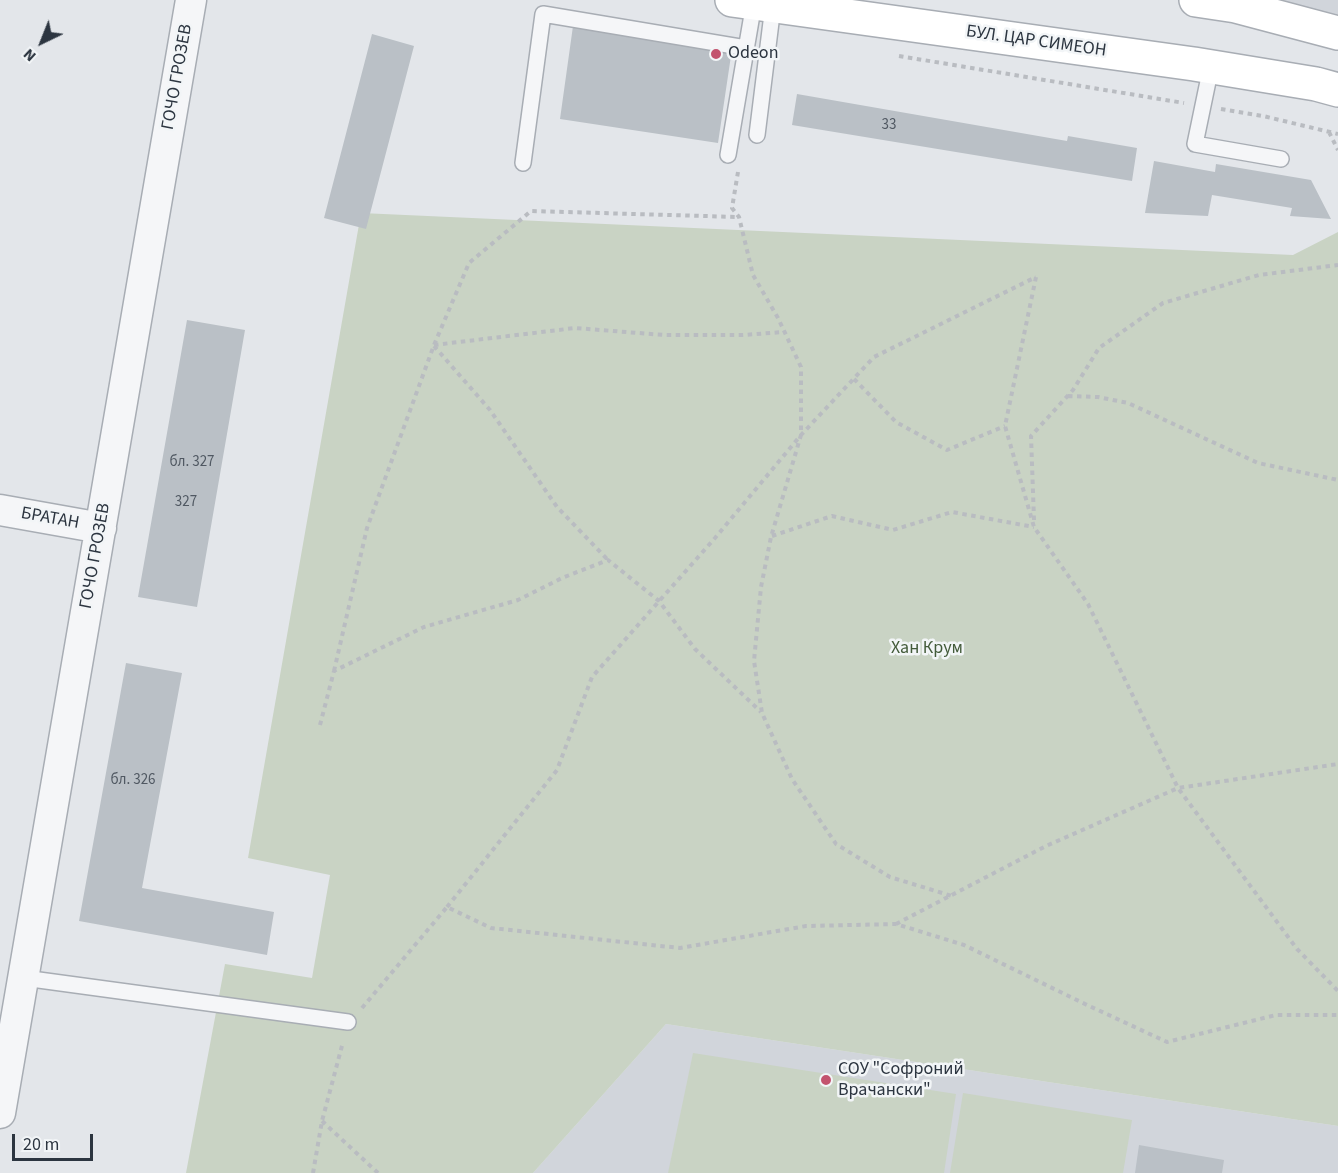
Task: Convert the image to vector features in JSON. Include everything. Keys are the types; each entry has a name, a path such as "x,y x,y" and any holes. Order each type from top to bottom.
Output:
{"main road":[{"path":"1196,0 1245,4 1338,33"},
{"name":"БУЛ. ЦАР СИМЕОН","path":"753,3 1211,67 1316,84 1338,90"}],"street":[{"name":"ГОЧО ГРОЗЕВ","path":"0,1113 191,0"},
{"name":"БРАТАН","path":"0,510 101,528"}],"lane":[{"path":"734,158 753,3"},
{"path":"753,3 757,135"},
{"path":"523,163 543,14 746,48"},
{"path":"1211,67 1195,144 1281,159"},
{"path":"24,978 348,1022"}],"path":[{"path":"891,55 1263,116 1338,134"},
{"path":"1329,132 1338,150"},
{"path":"734,158 732,208 739,217 753,275 801,367 801,435 771,537 761,587 754,661 762,712 792,779 836,844 891,877 952,896"},
{"path":"320,725 367,528 434,345 469,262 531,211 739,217"},
{"path":"1034,527 1031,436 1068,396 1099,348 1163,303 1259,275 1338,265"},
{"path":"313,1173 322,1121 348,1022 386,981 557,770 592,677 801,435 874,357 1036,277 1005,426 1034,527 1088,604 1178,788 1297,949 1338,991"},
{"path":"434,345 575,328 664,335 743,335 784,332"},
{"path":"434,345 490,410 557,507 608,560 659,601 695,649 762,712"},
{"path":"854,379 896,422 947,450 1005,426"},
{"path":"1068,396 1098,397 1128,404 1258,463 1338,480"},
{"path":"771,537 832,516 893,530 952,512 1034,527"},
{"path":"334,671 424,627 518,600 562,578 608,560"},
{"path":"896,924 1046,846 1178,788 1338,764"},
{"path":"447,907 490,928 680,948 806,926 896,924 964,945 1167,1042 1276,1015 1338,1015"},
{"path":"322,1121 378,1173"}],"shaded area":[{"path":"1259,0 1338,0 1338,21"},
{"name":"СОУ \"Софроний Врачански\"","path":"666,1024 1338,1126 1338,1173 533,1173"}],"green space":[{"name":"Хан Крум","path":"361,213 1293,255 1338,232 1338,1126 666,1024 533,1173 186,1173 225,964 312,978 330,875 248,858"},
{"path":"693,1053 956,1094 944,1173 668,1173"},
{"path":"963,1093 1132,1120 1123,1173 950,1173"}],"building":[{"path":"573,26 732,49 718,143 560,119"},
{"path":"372,34 414,46 366,229 324,218"},
{"path":"797,94 1067,141 1068,136 1137,148 1132,181 792,125"},
{"path":"1154,161 1215,172 1216,164 1311,180 1331,219 1290,216 1292,208 1212,195 1208,216 1145,213"},
{"path":"187,320 245,330 197,607 138,597"},
{"path":"126,663 182,673 142,888 274,912 267,955 79,921"},
{"path":"1139,1145 1224,1160 1222,1173 1135,1173"}],"place":[{"name":"Odeon","path":"716,54"},
{"name":"СОУ \"Софроний Врачански\"","path":"826,1080"}]}
